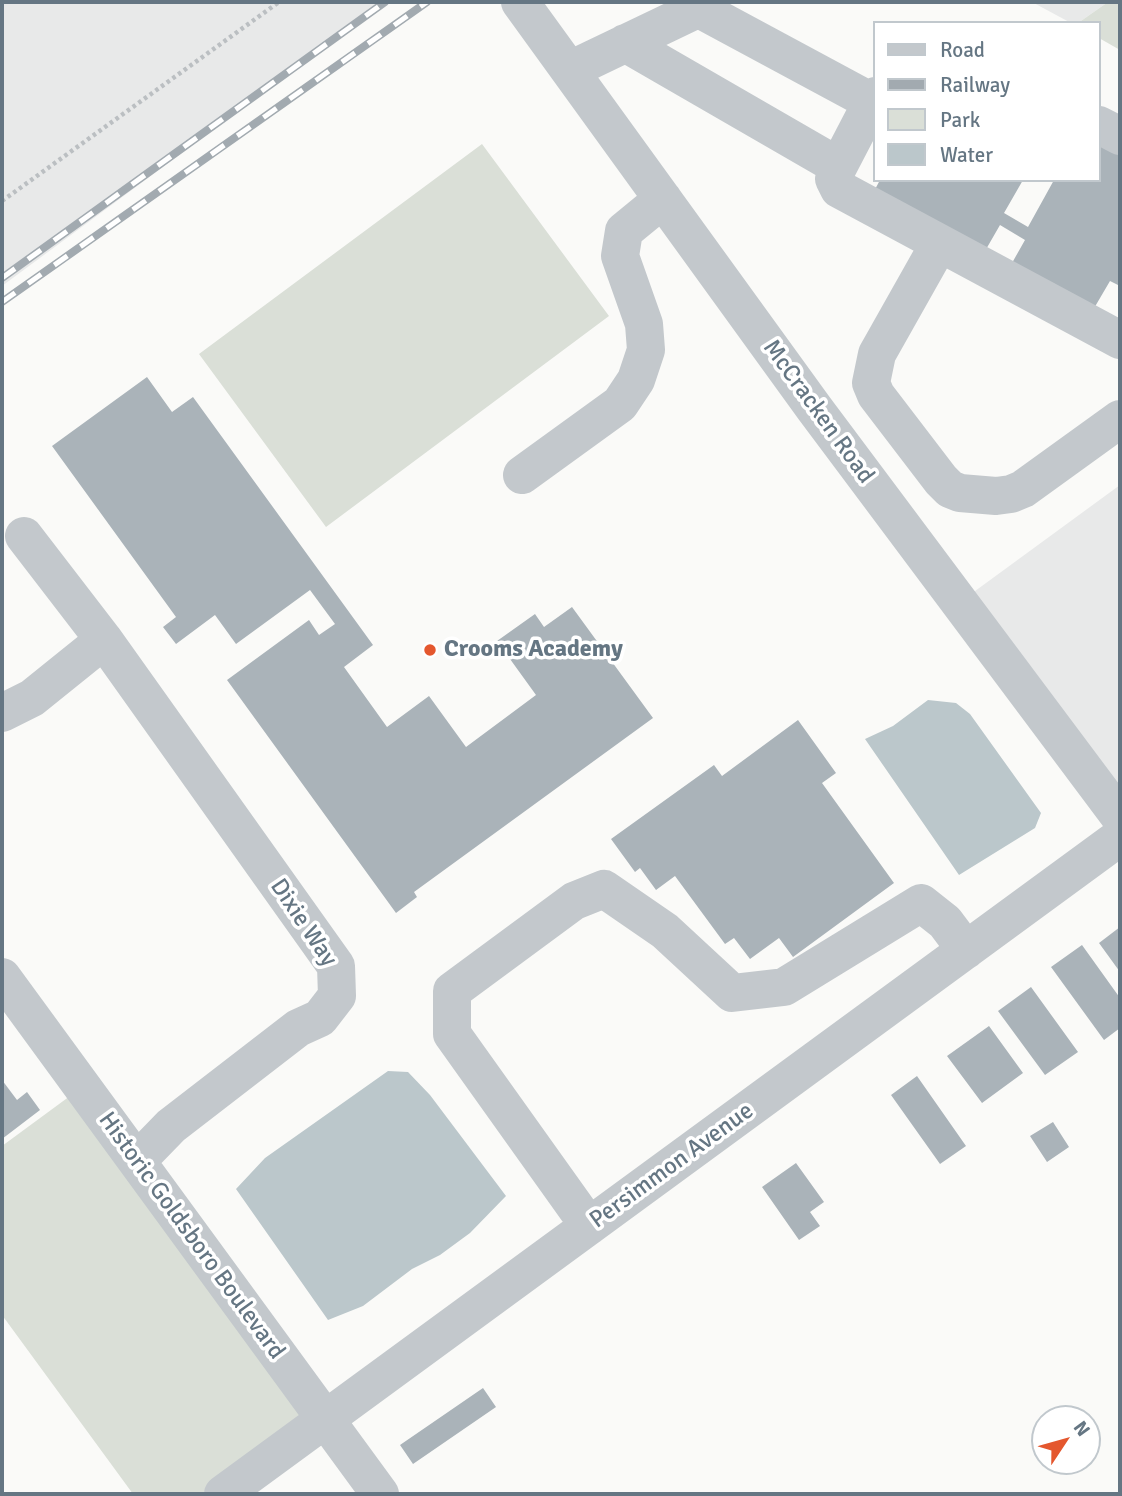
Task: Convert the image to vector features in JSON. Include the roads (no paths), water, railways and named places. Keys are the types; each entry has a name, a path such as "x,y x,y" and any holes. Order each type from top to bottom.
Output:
{"street":[{"name":"McCracken Road","path":"520,2 883,500 1120,817"},
{"path":"570,70 692,11 703,11 874,99 838,166 834,179 839,189 1120,340"},
{"path":"625,43 838,166"},
{"path":"1101,126 1120,136"},
{"path":"522,475 620,404 636,380 646,350 644,324 620,256 624,231 663,199"},
{"path":"939,244 877,354 871,383 876,395 950,489 960,493 996,496 1011,494 1023,489 1120,419"},
{"path":"883,500 930,466"},
{"name":"Dixie Way","path":"24,536 104,640 336,965 337,996 320,1018 298,1028 171,1126 137,1161"},
{"path":"2,713 32,698 104,640"},
{"name":"Persimmon Avenue","path":"223,1494 1120,837"},
{"path":"589,1226 452,1034 452,991 574,901 604,889 665,931 732,993 784,987 920,902 945,922 966,950"},
{"name":"Historic Goldsboro Boulevard","path":"2,977 380,1494"}],"water":[{"path":"928,700 956,703 970,714 1041,813 1035,828 959,875 865,739 893,726"},
{"path":"388,1071 408,1072 430,1095 506,1196 470,1233 440,1255 412,1269 363,1306 328,1320 236,1189 265,1158"}],"railway":[{"path":"2,278 385,2"},
{"path":"2,302 427,2"}],"place":[{"name":"Crooms Academy","path":"430,650"}]}
